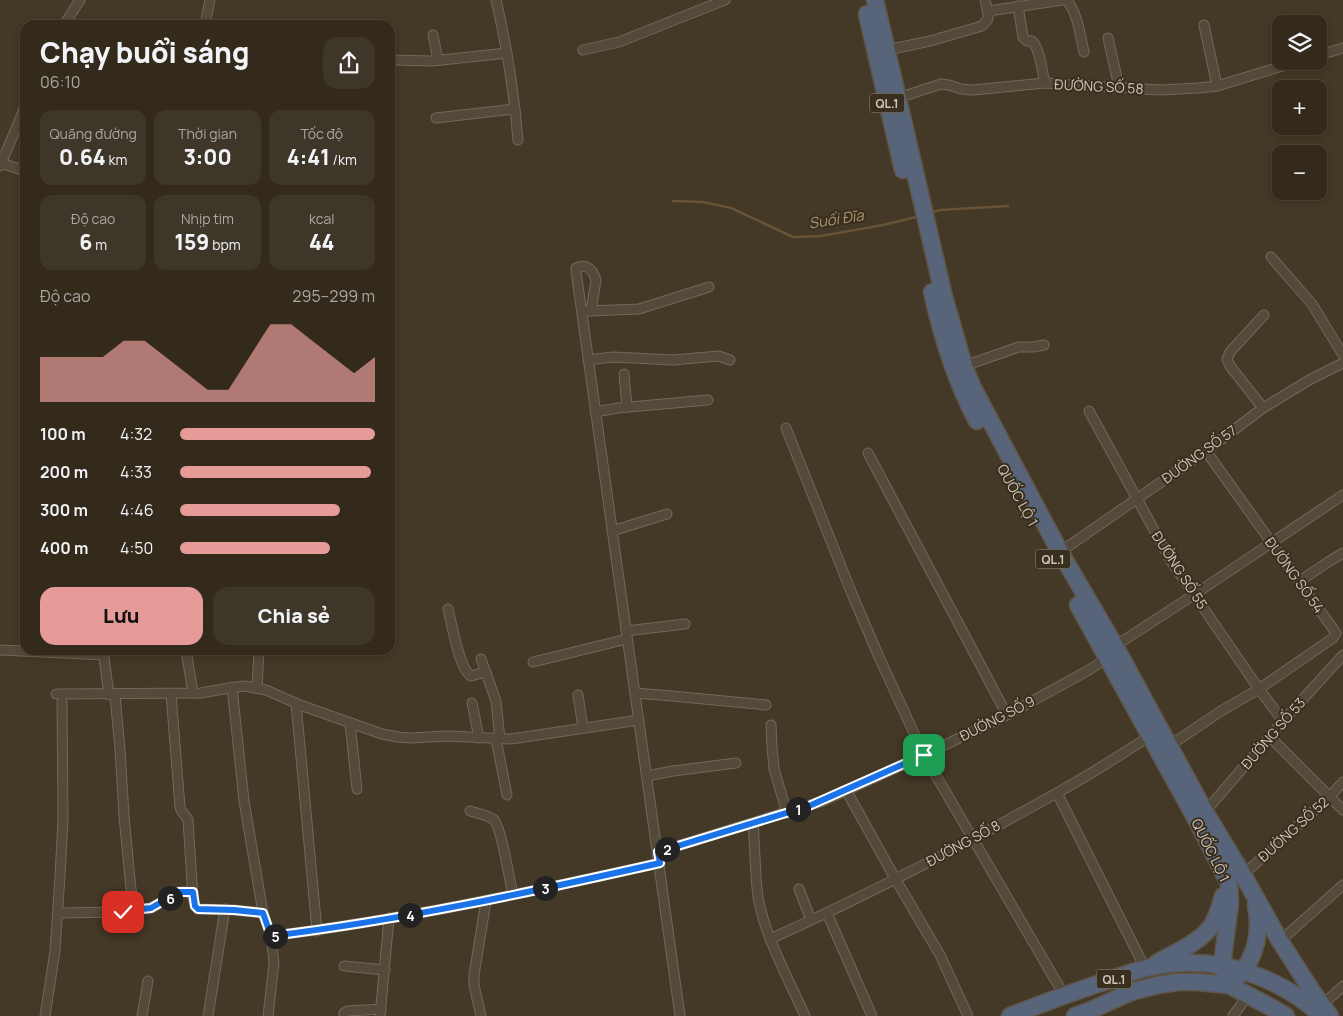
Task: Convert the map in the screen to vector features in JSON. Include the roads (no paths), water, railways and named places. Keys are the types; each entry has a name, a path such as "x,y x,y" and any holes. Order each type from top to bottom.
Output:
{"highway":[{"name":"QUỐC LỘ 1","path":"864,0 922,225 964,366 981,404 1111,652 1150,736 1197,821 1228,884 1230,903 1222,965 1229,985"},
{"name":"QUỐC LỘ 1","path":"875,0 898,98 917,205"},
{"name":"QUỐC LỘ 1","path":"922,225 944,343 965,398 1322,1012"},
{"path":"1148,968 1188,945 1211,926 1223,897 1225,876"},
{"path":"1229,985 1244,970 1251,959 1257,939 1258,916 1254,895"},
{"name":"QL.1","path":"1010,1016 1064,995 1148,968 1174,963 1222,965 1244,970 1276,983 1322,1012"},
{"name":"QL.1","path":"1076,1016 1131,992 1178,982 1229,985 1286,1016"}],"street":[{"path":"67,20 80,0"},
{"path":"206,20 210,0"},
{"path":"496,0 507,53 518,140"},
{"path":"583,50 619,42 726,0"},
{"path":"887,50 930,41 982,26 988,19 985,0"},
{"path":"988,13 1018,6 1063,0"},
{"path":"1067,0 1075,13 1084,52"},
{"path":"1018,6 1023,37 1026,41 1035,42 1045,83"},
{"path":"1204,25 1217,86"},
{"path":"434,35 438,60"},
{"path":"1108,38 1119,87"},
{"path":"1327,53 1343,48"},
{"path":"395,60 415,62 507,53"},
{"name":"ĐƯỜNG SỐ 58","path":"898,98 941,84 961,89 979,90 1045,83 1169,90 1217,86 1272,69"},
{"path":"436,118 515,109"},
{"path":"20,119 1,165 20,170"},
{"path":"1271,257 1312,304 1343,355"},
{"path":"591,311 596,280 589,268 581,266 576,268 576,271 680,1016"},
{"path":"582,311 639,309 709,287"},
{"path":"1263,408 1230,366 1227,359 1230,352 1264,315"},
{"path":"964,366 1019,347 1044,345"},
{"path":"588,360 613,357 678,360 719,356 730,360"},
{"name":"ĐƯỜNG SỐ 57","path":"1060,552 1206,451 1263,408 1311,379 1343,363"},
{"path":"624,374 627,407"},
{"path":"595,412 627,407 708,400"},
{"name":"ĐƯỜNG SỐ 55","path":"1090,411 1165,551 1283,721"},
{"path":"786,428 852,594 882,665 924,755 1064,995"},
{"name":"ĐƯỜNG SỐ 54","path":"1169,746 1221,710 1259,689 1333,638 1336,633 1206,451"},
{"path":"868,453 1007,715"},
{"name":"ĐƯỜNG SỐ 9","path":"658,852 823,801 1007,715 1089,670 1111,652 1195,594 1343,495"},
{"path":"612,531 667,514"},
{"path":"1300,582 1343,553"},
{"path":"448,609 459,657 466,672 471,676 486,672"},
{"path":"533,662 627,635 685,624"},
{"path":"0,650 20,651"},
{"path":"103,655 112,695 120,750 133,910"},
{"path":"187,655 193,693"},
{"path":"257,688 260,655"},
{"name":"ĐƯỜNG SỐ 53","path":"1205,812 1343,655"},
{"path":"481,659 496,701 498,739 507,794"},
{"path":"45,1016 55,951 63,820 59,698 193,693 244,686 266,690 296,704 382,734 410,738 446,736 511,739 639,720"},
{"path":"232,687 244,801 263,913 271,936 274,963 268,1016"},
{"path":"171,694 180,811 188,820 195,906 198,909 226,909 263,913"},
{"path":"635,694 766,705"},
{"path":"578,695 583,728"},
{"path":"472,703 479,738"},
{"path":"296,704 316,931"},
{"path":"350,723 357,789"},
{"path":"771,725 774,769 787,813"},
{"name":"ĐƯỜNG SỐ 8","path":"770,939 896,880 1057,793 1150,736"},
{"path":"1270,737 1343,810"},
{"path":"647,776 736,763"},
{"name":"ĐƯỜNG SỐ 52","path":"1243,874 1330,796 1343,782"},
{"path":"846,790 940,955 968,1016"},
{"path":"1057,793 1148,968"},
{"path":"470,811 493,819 495,822 501,839 513,895"},
{"path":"753,823 758,896 770,939 805,1016"},
{"path":"271,936 316,931 486,901 660,863"},
{"path":"1280,941 1343,885"},
{"path":"799,889 811,920"},
{"path":"58,913 123,912 151,908 179,892 193,892"},
{"path":"481,1016 474,985 474,975 486,901"},
{"path":"208,1016 226,909"},
{"path":"827,913 872,1016"},
{"path":"344,1016 346,1011 381,1013 389,918"},
{"path":"344,966 385,970"},
{"path":"142,1016 148,981"},
{"path":"1322,1012 1343,986"},
{"path":"1233,1016 1248,995"}],"waterway":[{"name":"Suối Đĩa","path":"673,201 703,202 731,208 793,237 821,236 920,216"},
{"name":"Suối Đĩa","path":"930,213 940,210 1008,206"}]}
